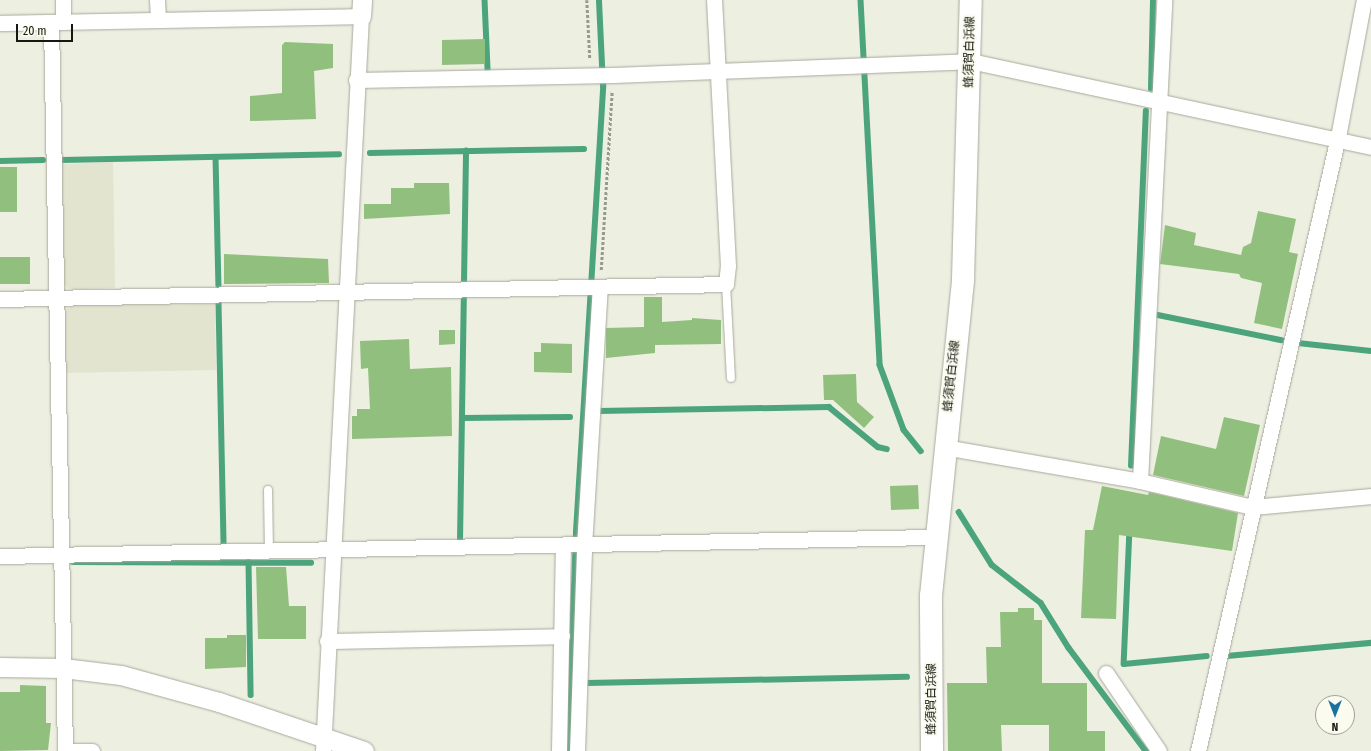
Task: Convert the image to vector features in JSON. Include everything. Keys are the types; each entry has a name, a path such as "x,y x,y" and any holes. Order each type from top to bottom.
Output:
{"main road":[{"name":"蜂須賀白浜線","path":"932,751 934,537 963,279 971,0"}],"street":[{"path":"63,0 57,22 56,298 64,751 92,751"},
{"path":"157,0 158,20"},
{"path":"0,299 726,284 714,0"},
{"path":"1140,481 1164,0"},
{"path":"1198,751 1338,137 1364,0"},
{"path":"0,23 158,20 361,8 331,550 324,744"},
{"path":"356,80 602,75 970,60 1338,137 1371,147"},
{"path":"559,751 562,636 574,546 593,287"},
{"path":"944,448 1140,481 1253,507 1371,496"},
{"path":"0,556 574,546 934,537"},
{"path":"574,546 577,751"},
{"path":"328,641 562,636"},
{"path":"0,667 63,668 121,675 181,690 324,744 364,751"},
{"path":"1106,673 1160,751"}],"lane":[{"path":"726,284 731,378"},
{"path":"268,490 269,552"}],"path":[{"path":"587,0 602,75 593,287"}],"shaded area":[{"path":"113,162 115,288 69,289 61,282 62,164"},
{"path":"215,304 216,370 64,373 63,312 74,305"}],"building":[{"path":"485,39 485,64 442,65 442,40"},
{"path":"285,42 333,44 333,68 314,71 316,119 250,121 250,96 282,93 282,45"},
{"path":"0,167 17,167 17,212 0,212"},
{"path":"414,183 449,183 450,214 364,219 364,204 391,204 391,188 414,188"},
{"path":"1258,211 1296,219 1289,252 1298,254 1282,329 1254,323 1262,283 1241,278 1239,274 1160,264 1165,225 1196,233 1194,245 1241,255 1243,247 1251,243"},
{"path":"224,254 328,259 329,283 224,284"},
{"path":"0,257 30,257 30,284 0,284"},
{"path":"644,297 662,297 662,322 692,320 692,318 721,320 721,344 655,345 655,353 606,358 606,328 644,327"},
{"path":"439,330 455,330 455,344 439,345"},
{"path":"409,339 410,369 451,367 452,436 352,439 352,416 357,416 357,409 370,409 368,368 361,369 360,341"},
{"path":"541,343 572,344 572,373 534,372 534,352 541,352"},
{"path":"856,374 857,402 874,417 864,428 833,400 824,400 823,375"},
{"path":"1224,417 1260,425 1244,496 1153,475 1161,436 1216,449"},
{"path":"918,485 919,509 891,510 890,486"},
{"path":"1102,486 1148,495 1149,492 1238,513 1232,551 1119,535 1116,619 1081,618 1085,530 1093,530"},
{"path":"256,567 286,567 289,606 306,606 306,639 258,639"},
{"path":"1018,608 1034,608 1034,620 1042,620 1042,683 1087,683 1087,731 1105,731 1105,751 1049,751 1049,725 1001,725 1002,751 948,751 947,683 987,683 986,647 1001,647 1000,612 1018,612"},
{"path":"227,635 246,635 246,667 205,669 205,638 227,638"},
{"path":"20,685 46,686 46,723 51,723 48,750 0,751 0,692 20,692"}],"waterway":[{"path":"485,0 488,70"},
{"path":"568,751 576,532 603,86 599,0"},
{"path":"861,0 880,365 904,430 921,451"},
{"path":"1151,89 1153,0"},
{"path":"1131,466 1146,111"},
{"path":"370,153 584,149"},
{"path":"464,282 466,151"},
{"path":"62,160 339,154"},
{"path":"216,157 219,285"},
{"path":"0,161 43,160"},
{"path":"460,541 464,299"},
{"path":"219,303 224,549"},
{"path":"1158,315 1281,340"},
{"path":"1298,343 1371,351"},
{"path":"599,411 829,407 878,447 887,449"},
{"path":"462,418 570,417"},
{"path":"959,512 992,565 1041,603 1069,648 1146,751"},
{"path":"1130,529 1124,664 1207,656"},
{"path":"73,562 311,563"},
{"path":"249,562 251,695"},
{"path":"1227,656 1371,643"},
{"path":"587,683 907,677"}]}
